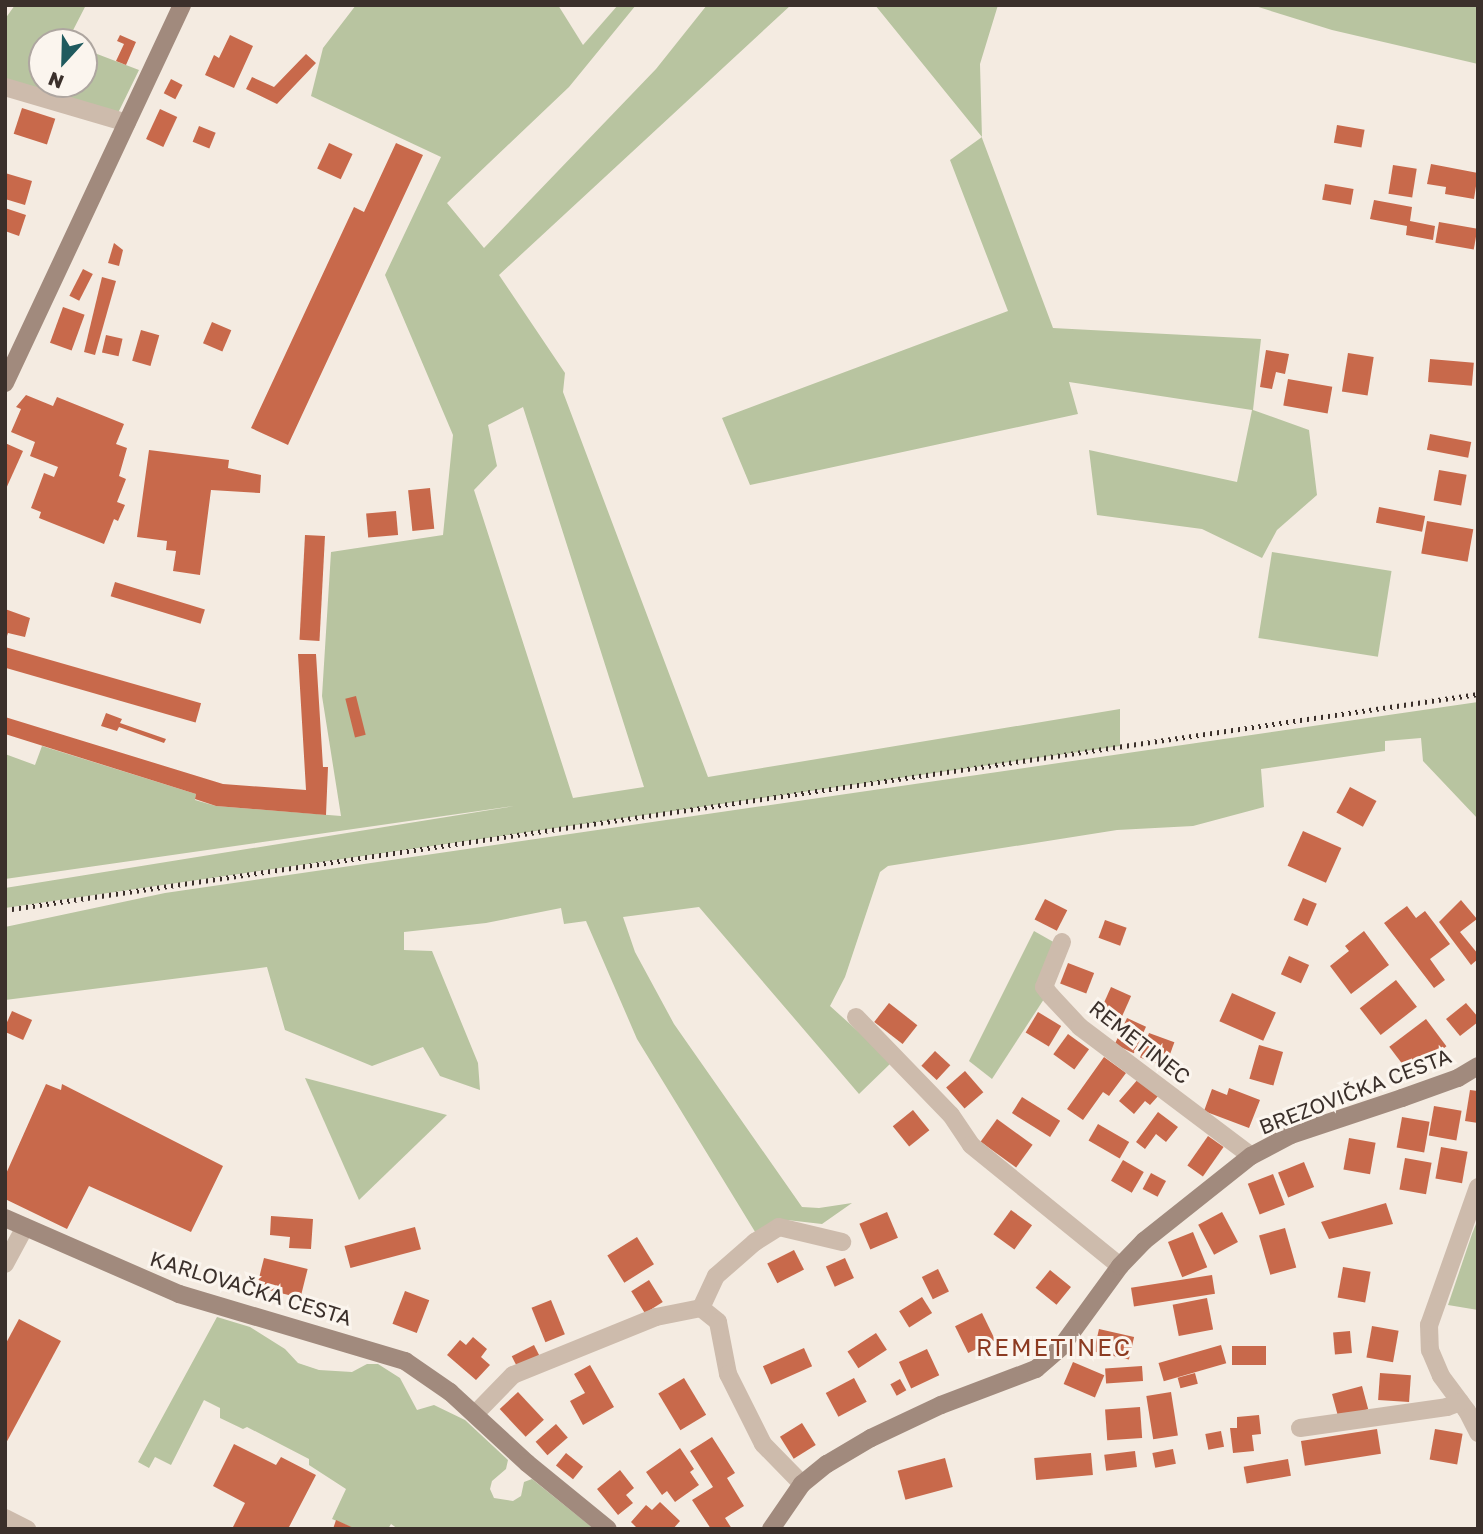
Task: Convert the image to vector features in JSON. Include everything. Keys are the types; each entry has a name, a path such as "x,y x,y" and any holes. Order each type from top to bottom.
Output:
{"main road":[{"path":"7,374 182,5"},
{"name":"BREZOVIČKA CESTA","path":"771,1529 802,1484 827,1464 870,1438 941,1405 1036,1369 1061,1347 1120,1266 1169,1219 1251,1156 1291,1135 1458,1078 1478,1066"},
{"name":"KARLOVAČKA CESTA","path":"5,1218 179,1294 405,1361 476,1413 527,1462 608,1529"}],"street":[{"path":"5,87 127,123"},
{"name":"REMETINEC","path":"1062,942 1044,987 1080,1027 1251,1156"},
{"path":"856,1017 951,1115 971,1145 1120,1266"},
{"path":"1478,1187 1429,1325 1430,1350 1441,1376 1478,1433"},
{"path":"5,1264 25,1227"},
{"path":"701,1308 716,1276 755,1242 779,1227 842,1242"},
{"path":"476,1413 513,1375 656,1317 701,1308"},
{"path":"701,1308 718,1322 728,1374 763,1444 802,1484"},
{"path":"1300,1428 1447,1407 1460,1402"},
{"path":"5,1518 27,1529"}],"green space":[{"path":"15,5 86,5 74,28 28,28 28,88 5,81 5,19"},
{"path":"356,5 558,5 583,45 618,5 636,5 569,87 447,203 484,248 656,69 707,5 791,5 499,275 565,373 563,392 708,777 1120,709 1120,746 5,908 5,888 514,806 5,879 5,754 35,765 42,746 196,794 195,800 216,806 341,816 322,696 331,552 443,535 453,435 385,275 441,157 311,96 323,48","holes":["523,407 644,787 573,798 474,490 497,466 488,425"]},
{"path":"875,5 998,5 980,64 982,137"},
{"path":"1252,5 1478,5 1478,64 1332,30"},
{"path":"98,54 139,70 118,113 65,98 98,98"},
{"path":"982,137 1053,328 1261,339 1253,410 1309,430 1317,495 1277,530 1262,558 1202,529 1097,515 1089,450 1237,482 1252,410 1069,382 1078,414 750,485 722,418 1008,311 950,160"},
{"path":"1272,552 1392,571 1378,657 1258,638"},
{"path":"1478,702 1478,819 1423,761 1421,738 1385,741 1385,751 1261,769 1264,807 1193,826 1117,830 888,866 880,872 845,977 830,1006 892,1062 859,1094 699,907 623,917 635,952 674,1024 802,1207 819,1208 852,1203 822,1224 787,1220 757,1235 637,1039 586,921 564,924 561,908 486,923 404,932 404,950 432,951 478,1063 480,1090 440,1076 423,1047 372,1066 285,1030 267,967 5,1000 5,927 165,893"},
{"path":"1034,931 1057,944 1044,999 992,1079 969,1061"},
{"path":"305,1078 447,1115 359,1200"},
{"path":"1478,1219 1478,1310 1448,1305 1472,1234"},
{"path":"217,1317 250,1327 285,1349 298,1363 319,1370 352,1372 367,1364 378,1364 400,1378 417,1410 434,1405 465,1420 508,1460 506,1469 492,1481 490,1489 494,1498 513,1501 521,1496 524,1482 532,1479 594,1529 398,1529 391,1524 388,1529 356,1529 332,1519 346,1489 309,1465 309,1459 247,1427 243,1429 220,1418 220,1408 204,1400 171,1465 155,1457 149,1468 138,1462"}],"building":[{"path":"120,35 136,42 126,65 116,61 124,44 117,41"},
{"path":"230,35 253,46 234,88 205,75 214,55 219,58"},
{"path":"306,54 316,63 277,104 246,89 252,77 274,87"},
{"path":"171,79 183,85 175,99 164,93"},
{"path":"22,108 55,119 47,144 14,134"},
{"path":"160,109 177,117 163,147 146,139"},
{"path":"1337,125 1365,130 1361,148 1334,143"},
{"path":"199,126 216,133 209,149 193,142"},
{"path":"329,143 353,154 341,179 317,168"},
{"path":"396,143 423,155 288,445 251,428 354,207 364,212"},
{"path":"1431,164 1478,173 1474,199 1445,194 1446,187 1427,184"},
{"path":"1393,165 1417,169 1412,197 1388,194"},
{"path":"5,173 32,181 25,205 5,199"},
{"path":"1325,184 1354,189 1351,205 1322,200"},
{"path":"1374,200 1412,207 1410,221 1435,226 1433,240 1406,235 1407,226 1370,219"},
{"path":"5,208 26,215 19,236 5,231"},
{"path":"1439,222 1477,229 1474,249 1435,243"},
{"path":"114,243 123,250 119,266 108,263"},
{"path":"83,269 93,274 79,301 69,296"},
{"path":"102,277 116,281 95,355 84,352"},
{"path":"63,307 85,315 72,351 50,343"},
{"path":"212,322 231,330 222,351 203,343"},
{"path":"141,330 159,335 150,366 132,361"},
{"path":"106,335 123,339 119,356 102,353"},
{"path":"1266,350 1289,354 1285,374 1276,372 1272,389 1260,387"},
{"path":"1348,353 1374,357 1368,396 1342,392"},
{"path":"1430,359 1474,363 1472,386 1428,382"},
{"path":"1288,379 1332,387 1328,413 1283,406"},
{"path":"26,395 53,406 57,397 124,424 116,444 127,448 119,476 126,479 117,502 125,505 118,521 114,519 104,544 39,518 41,512 31,508 44,473 54,477 58,467 30,456 35,442 11,432 21,409 16,407"},
{"path":"1430,434 1471,442 1468,458 1427,450"},
{"path":"5,443 23,451 5,491"},
{"path":"149,450 229,460 228,468 261,475 260,493 211,490 200,575 173,571 176,551 166,550 167,541 137,537"},
{"path":"1439,470 1467,475 1461,505 1434,501"},
{"path":"430,488 434,529 412,531 408,490"},
{"path":"1379,507 1425,516 1422,532 1376,523"},
{"path":"396,511 398,535 368,538 366,514"},
{"path":"1427,521 1473,529 1468,562 1421,553"},
{"path":"305,535 325,536 319,641 300,640"},
{"path":"115,582 205,609 201,624 111,596"},
{"path":"5,609 30,618 25,637 8,633 5,642"},
{"path":"5,647 201,703 196,722 5,668"},
{"path":"298,654 316,654 323,767 328,767 326,815 216,806 195,799 196,794 5,734 5,717 223,784 306,790"},
{"path":"356,696 366,735 355,737 345,699"},
{"path":"106,713 122,719 120,723 166,739 164,743 119,727 117,731 101,726"},
{"path":"1350,787 1376,801 1363,827 1336,813"},
{"path":"1303,831 1341,848 1326,883 1288,866"},
{"path":"1303,898 1317,904 1307,926 1294,920"},
{"path":"1045,899 1067,910 1057,931 1035,919"},
{"path":"1461,900 1477,919 1460,932 1478,954 1478,959 1471,965 1439,922"},
{"path":"1407,906 1416,918 1425,911 1450,944 1430,959 1445,980 1434,988 1384,923"},
{"path":"1105,920 1127,928 1120,946 1099,938"},
{"path":"1364,931 1389,965 1351,994 1330,966 1349,951 1345,946"},
{"path":"1289,956 1309,965 1301,983 1281,974"},
{"path":"1068,963 1094,973 1086,994 1060,984"},
{"path":"1396,980 1417,1007 1381,1035 1360,1008"},
{"path":"1111,987 1131,996 1122,1017 1102,1008"},
{"path":"1232,993 1276,1013 1263,1041 1219,1021"},
{"path":"889,1003 917,1025 903,1044 874,1022"},
{"path":"1466,1003 1478,1017 1478,1022 1460,1036 1446,1019"},
{"path":"12,1011 32,1020 23,1040 5,1032"},
{"path":"1038,1012 1061,1026 1049,1046 1026,1033"},
{"path":"1127,1018 1146,1027 1134,1053 1115,1044"},
{"path":"1426,1019 1446,1046 1410,1074 1389,1047"},
{"path":"1149,1033 1174,1042 1165,1067 1140,1057"},
{"path":"1068,1034 1089,1049 1074,1070 1053,1054"},
{"path":"1259,1045 1283,1052 1273,1086 1249,1079"},
{"path":"935,1051 950,1065 937,1080 921,1066"},
{"path":"1104,1057 1126,1073 1109,1096 1103,1092 1083,1120 1067,1109"},
{"path":"965,1071 983,1092 965,1109 946,1087"},
{"path":"1139,1078 1159,1095 1150,1105 1145,1101 1134,1114 1119,1101"},
{"path":"46,1084 61,1090 62,1084 223,1166 191,1232 89,1186 67,1229 5,1199 5,1176"},
{"path":"1229,1088 1260,1100 1249,1128 1204,1111 1212,1089 1227,1095"},
{"path":"1470,1090 1478,1091 1478,1123 1465,1121"},
{"path":"1022,1097 1060,1121 1050,1137 1012,1113"},
{"path":"1434,1106 1462,1111 1456,1140 1429,1136"},
{"path":"913,1110 929,1130 909,1147 893,1126"},
{"path":"1158,1112 1178,1127 1166,1142 1156,1134 1145,1149 1136,1142"},
{"path":"1402,1117 1430,1122 1424,1152 1397,1148"},
{"path":"997,1119 1033,1145 1016,1168 981,1142"},
{"path":"1098,1124 1129,1142 1120,1158 1088,1140"},
{"path":"1208,1136 1224,1147 1203,1176 1187,1165"},
{"path":"1349,1138 1376,1143 1370,1174 1343,1170"},
{"path":"1441,1147 1468,1152 1462,1183 1435,1179"},
{"path":"1405,1158 1432,1163 1426,1194 1399,1190"},
{"path":"1123,1160 1144,1172 1132,1193 1111,1181"},
{"path":"1304,1162 1314,1187 1288,1198 1278,1172"},
{"path":"1151,1173 1166,1181 1158,1197 1143,1189"},
{"path":"1273,1174 1285,1205 1260,1214 1248,1184"},
{"path":"1386,1203 1393,1224 1329,1239 1321,1222"},
{"path":"1011,1210 1032,1225 1014,1250 993,1234"},
{"path":"887,1212 898,1238 870,1249 859,1224"},
{"path":"1222,1212 1238,1242 1214,1255 1198,1225"},
{"path":"271,1216 313,1219 311,1249 289,1248 290,1237 270,1235"},
{"path":"415,1227 421,1249 350,1268 344,1246"},
{"path":"1285,1228 1296,1267 1270,1275 1259,1235"},
{"path":"1193,1232 1207,1267 1182,1277 1168,1242"},
{"path":"637,1237 654,1264 624,1283 607,1256"},
{"path":"794,1250 804,1270 777,1283 767,1264"},
{"path":"264,1258 308,1269 300,1298 257,1287"},
{"path":"845,1258 854,1278 835,1287 826,1267"},
{"path":"1343,1267 1371,1272 1365,1302 1338,1298"},
{"path":"938,1269 949,1291 933,1299 922,1277"},
{"path":"1050,1270 1071,1287 1057,1305 1036,1288"},
{"path":"1212,1275 1215,1294 1134,1307 1131,1288"},
{"path":"649,1280 663,1302 645,1313 631,1291"},
{"path":"405,1291 429,1300 417,1333 392,1324"},
{"path":"922,1297 932,1313 909,1327 899,1311"},
{"path":"1207,1298 1213,1329 1179,1336 1173,1305"},
{"path":"551,1300 565,1334 545,1342 532,1308"},
{"path":"982,1313 995,1340 968,1353 955,1326"},
{"path":"19,1319 61,1341 5,1445 5,1345"},
{"path":"1372,1326 1399,1331 1393,1362 1366,1358"},
{"path":"1099,1329 1134,1337 1129,1360 1094,1351"},
{"path":"1350,1331 1352,1353 1335,1354 1333,1332"},
{"path":"876,1333 887,1350 858,1368 847,1352"},
{"path":"473,1337 487,1349 481,1357 490,1365 476,1380 447,1355 460,1340 466,1345"},
{"path":"534,1345 541,1359 519,1371 512,1356"},
{"path":"1221,1345 1226,1363 1164,1381 1159,1363"},
{"path":"1232,1346 1266,1346 1266,1365 1232,1365"},
{"path":"804,1348 812,1366 771,1385 763,1366"},
{"path":"927,1349 939,1375 911,1388 899,1362"},
{"path":"1073,1362 1104,1375 1095,1397 1064,1384"},
{"path":"590,1365 614,1407 583,1425 570,1401 585,1393 574,1374"},
{"path":"1142,1366 1143,1381 1106,1384 1105,1369"},
{"path":"1195,1373 1198,1384 1180,1388 1178,1378"},
{"path":"1380,1373 1411,1375 1409,1402 1378,1400"},
{"path":"684,1378 706,1415 680,1430 658,1393"},
{"path":"854,1378 867,1402 838,1417 826,1393"},
{"path":"900,1379 906,1390 897,1396 890,1384"},
{"path":"1362,1386 1368,1409 1338,1417 1332,1394"},
{"path":"518,1392 544,1420 526,1437 500,1409"},
{"path":"1171,1392 1178,1435 1153,1439 1146,1396"},
{"path":"1140,1407 1142,1438 1107,1440 1105,1409"},
{"path":"1259,1415 1261,1434 1252,1435 1254,1451 1233,1453 1230,1428 1237,1428 1237,1417"},
{"path":"802,1423 816,1445 794,1459 780,1437"},
{"path":"556,1424 568,1438 547,1455 536,1442"},
{"path":"1377,1429 1381,1454 1305,1466 1301,1441"},
{"path":"1435,1429 1463,1434 1457,1464 1430,1460"},
{"path":"1221,1431 1224,1447 1208,1450 1205,1434"},
{"path":"712,1437 735,1473 727,1478 744,1506 725,1518 732,1529 711,1529 692,1500 713,1487 690,1451"},
{"path":"234,1444 276,1465 281,1457 316,1475 288,1529 232,1529 245,1503 213,1486"},
{"path":"680,1448 694,1469 690,1472 699,1485 675,1502 667,1491 662,1495 646,1472"},
{"path":"1173,1449 1176,1464 1155,1468 1152,1453"},
{"path":"1135,1451 1137,1467 1106,1471 1104,1455"},
{"path":"566,1453 583,1467 573,1479 556,1465"},
{"path":"1091,1453 1093,1475 1036,1480 1034,1458"},
{"path":"945,1458 953,1487 905,1500 898,1471"},
{"path":"1288,1459 1291,1476 1247,1484 1244,1467"},
{"path":"620,1470 634,1488 626,1495 633,1503 618,1515 597,1489"},
{"path":"660,1502 680,1521 673,1529 638,1529 631,1522 646,1505 652,1510"},
{"path":"336,1520 356,1529 333,1529"}],"railway":[{"path":"5,910 1478,694"}],"district":[{"name":"REMETINEC","path":"1054,1347"}]}
